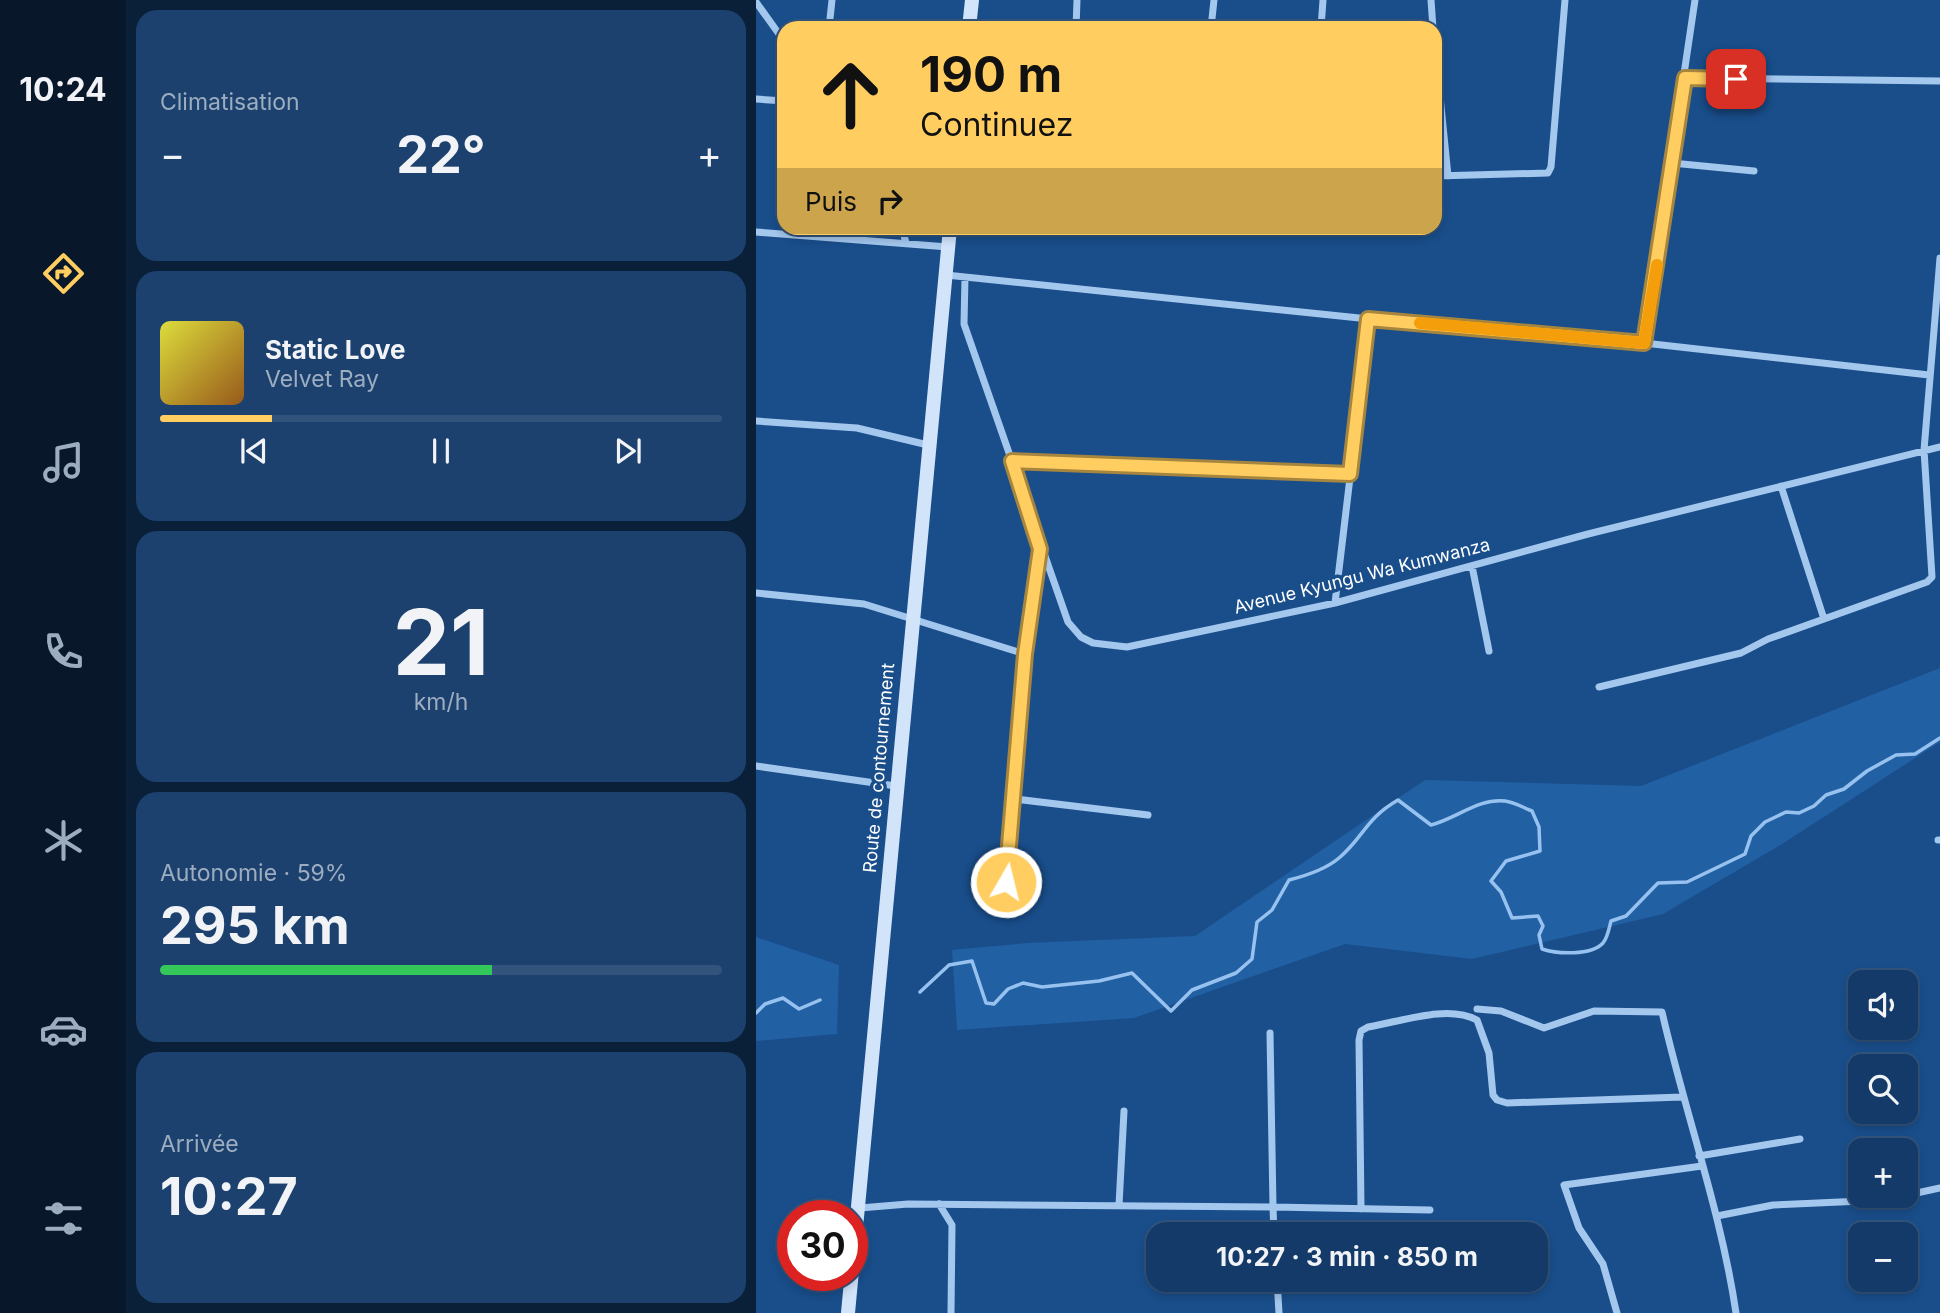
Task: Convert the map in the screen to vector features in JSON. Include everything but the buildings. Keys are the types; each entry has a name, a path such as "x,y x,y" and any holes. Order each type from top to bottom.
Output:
{"street":[{"path":"830,21 832,0"},
{"path":"970,21 972,0"},
{"path":"1076,21 1077,0"},
{"path":"1212,21 1214,0"},
{"path":"1322,21 1323,0"},
{"path":"1431,0 1432,21"},
{"path":"1442,176 1548,173 1551,167 1564,0"},
{"path":"1644,343 1695,0"},
{"path":"756,2 777,31"},
{"path":"1685,78 1940,81"},
{"path":"756,99 777,100"},
{"path":"1442,116 1448,176"},
{"path":"1672,163 1755,171"},
{"path":"756,232 777,234"},
{"path":"797,235 948,247"},
{"path":"904,235 906,243"},
{"name":"Route de contournement","path":"861,1200 896,786 949,235"},
{"path":"1599,687 1741,653 1768,639 1927,582 1932,577 1924,450 1940,258"},
{"path":"946,275 1368,319 1644,343 1929,375"},
{"name":"Avenue Kyungu Wa Kumwanza","path":"965,277 964,324 1040,549 1068,622 1081,637 1105,646 1127,647 1335,603 1940,447"},
{"path":"1335,603 1368,319"},
{"path":"756,421 857,429 928,445"},
{"path":"1012,461 1350,474"},
{"path":"1781,486 1824,619"},
{"path":"1006,882 1025,654 1040,549"},
{"path":"1472,566 1489,651"},
{"path":"756,593 864,604 1025,654"},
{"path":"756,766 896,786"},
{"path":"1015,799 1148,815"},
{"path":"1477,1009 1500,1010 1544,1028 1594,1011 1662,1012 1682,1097 1728,1258 1736,1313"},
{"path":"1361,1209 1359,1040 1361,1031 1368,1027 1447,1014 1466,1014 1477,1020 1489,1053 1493,1095 1507,1103 1682,1097"},
{"path":"1270,1032 1274,1222"},
{"path":"1119,1206 1124,1111"},
{"path":"1699,1156 1800,1139"},
{"path":"1617,1313 1603,1264 1579,1228 1564,1185 1702,1166"},
{"path":"1717,1216 1773,1205 1885,1200 1940,1188"},
{"path":"939,1204 952,1225 951,1313"},
{"path":"868,1208 939,1204 1430,1210"},
{"name":"Route de contournement","path":"848,1313 851,1291"},
{"path":"1278,1292 1279,1313"}],"shaded area":[{"path":"1940,668 1940,742 1782,844 1663,914 1472,959 1345,944 1134,1018 957,1030 952,950 1028,943 1195,936 1425,780 1641,786"},
{"path":"756,937 839,965 837,1034 756,1041"}],"waterway":[{"path":"920,992 949,965 972,961 986,1003 994,1004 1008,989 1023,983 1042,987 1099,981 1132,973 1171,1011 1192,990 1236,973 1252,959 1257,922 1272,910 1289,880 1315,872 1334,862 1378,814 1398,800 1431,825 1495,801 1508,802 1532,811 1539,827 1540,851 1506,861 1491,881 1501,892 1512,918 1538,916 1543,926 1539,935 1542,949 1565,953 1591,950 1605,941 1611,921 1626,916 1658,883 1687,882 1745,854 1751,836 1765,822 1786,812 1799,813 1814,806 1826,795 1844,789 1867,771 1896,755 1915,754 1940,738"},
{"path":"756,1013 765,1004 783,998 799,1009 820,1000"}],"slow traffic":[{"path":"1420,323 1644,343 1657,265"}],"route":[{"path":"1006,882 1025,654 1040,549 1012,461 1350,474 1368,319 1644,343 1685,78 1736,79"}]}
